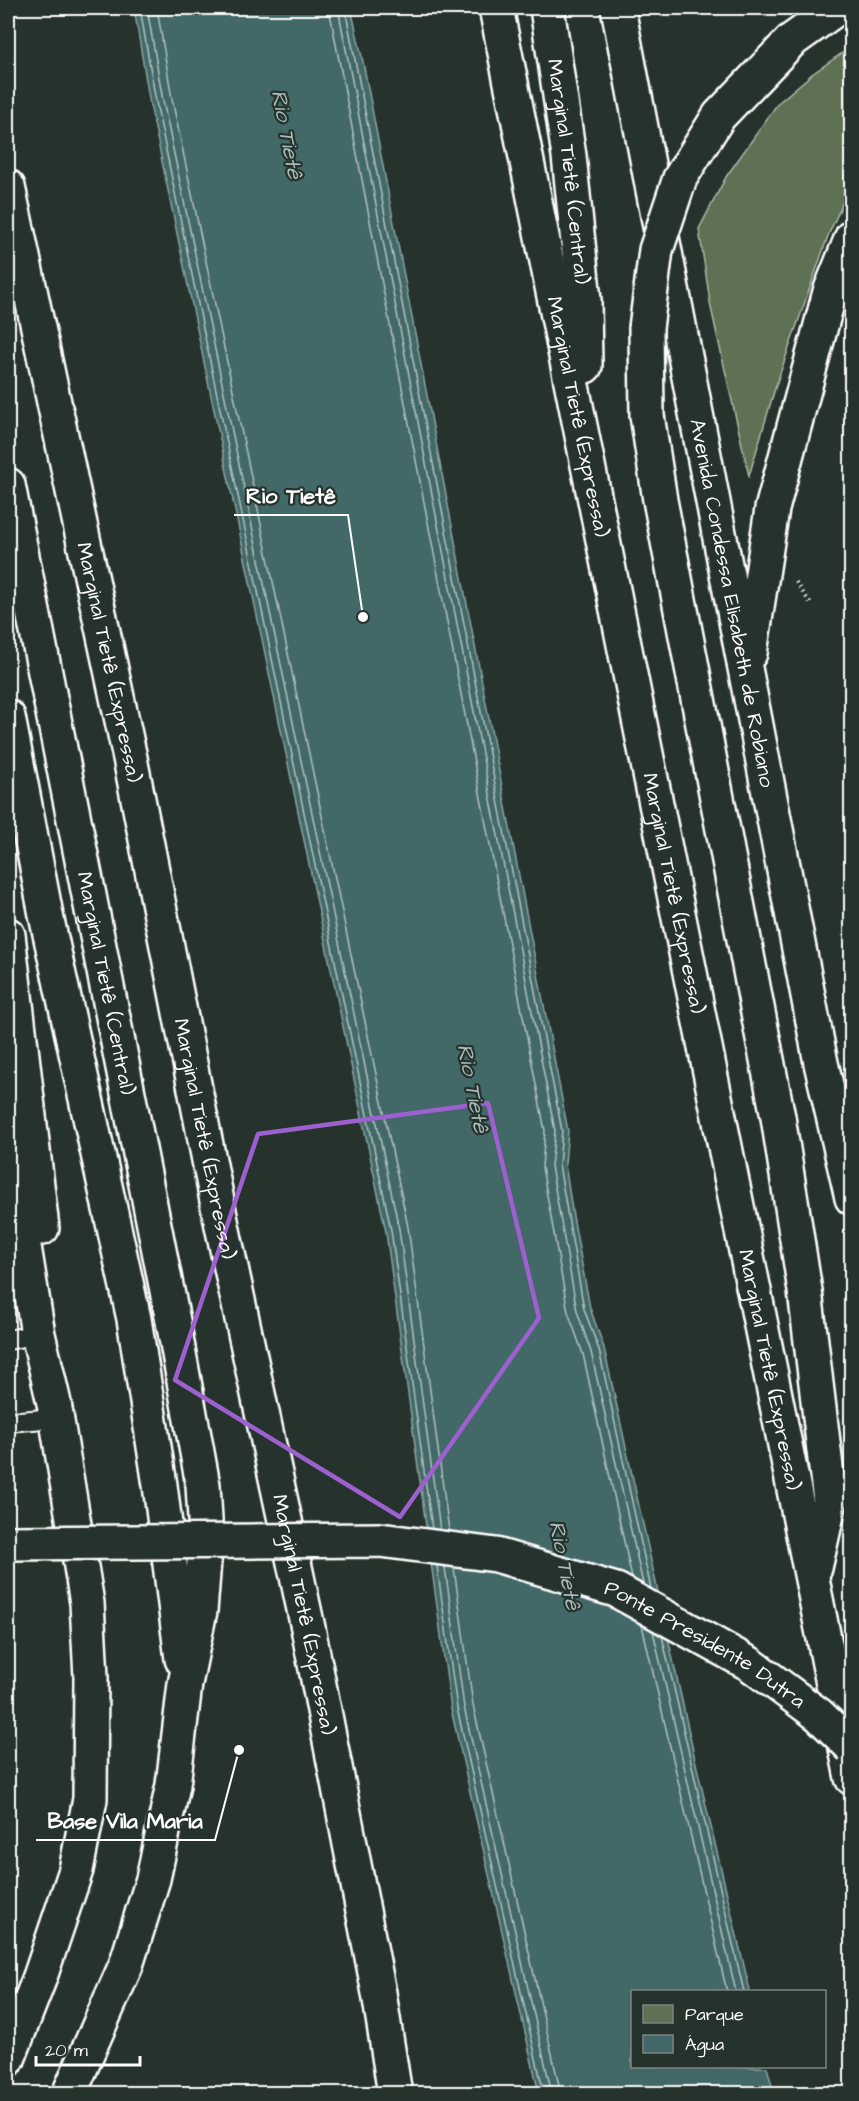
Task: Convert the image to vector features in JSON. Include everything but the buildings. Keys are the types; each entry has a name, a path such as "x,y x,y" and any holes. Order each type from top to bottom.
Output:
{"highway":[{"name":"Marginal Tietê (Expressa)","path":"496,8 586,446 852,1778"},
{"name":"Marginal Tietê (Central)","path":"547,8 569,156 584,300 586,446"},
{"name":"Avenida Condessa Elisabeth de Robiano","path":"618,8 821,1063 852,1198"},
{"path":"813,1578 830,1501 805,1291 778,1117 660,500 647,416 646,328 656,250 680,178 719,116 791,41 837,8"},
{"name":"Marginal Tietê (Expressa)","path":"8,187 130,758 217,1204 308,1628 379,1993 395,2094"},
{"path":"746,678 772,509 830,292 852,237"},
{"name":"Marginal Tietê (Central)","path":"8,484 173,1321 203,1485 206,1536 200,1611 185,1684"},
{"name":"Marginal Tietê (Central)","path":"8,717 47,920 134,1319 160,1485 185,1684"},
{"path":"8,935 50,1291 45,1320 23,1337"},
{"path":"8,1146 23,1337 56,1418 87,1603 91,1677 90,1799 76,1870 40,1977 8,2059"},
{"name":"Ponte Presidente Dutra","path":"8,1543 380,1540 496,1555 616,1590 750,1665 819,1716 852,1747"},
{"path":"69,2094 126,1965 153,1879 173,1785 185,1684"}],"lane":[{"path":"8,1422 56,1418"}],"highlighted area":[{"path":"488,1103 539,1318 400,1517 175,1380 258,1134"}],"green space":[{"path":"851,47 851,184 828,236 776,385 749,476 711,308 699,229 726,177 778,103 812,74"}],"water":[{"name":"Rio Tietê","path":"134,8 351,8 568,1131 565,1164 590,1308 604,1348 694,1755 750,1990 631,1990 631,2068 767,2068 774,2093 539,2093 451,1709 386,1232 150,104"}],"place":[{"name":"Rio Tietê","path":"363,617"},
{"name":"Base Vila Maria","path":"239,1750"}]}
